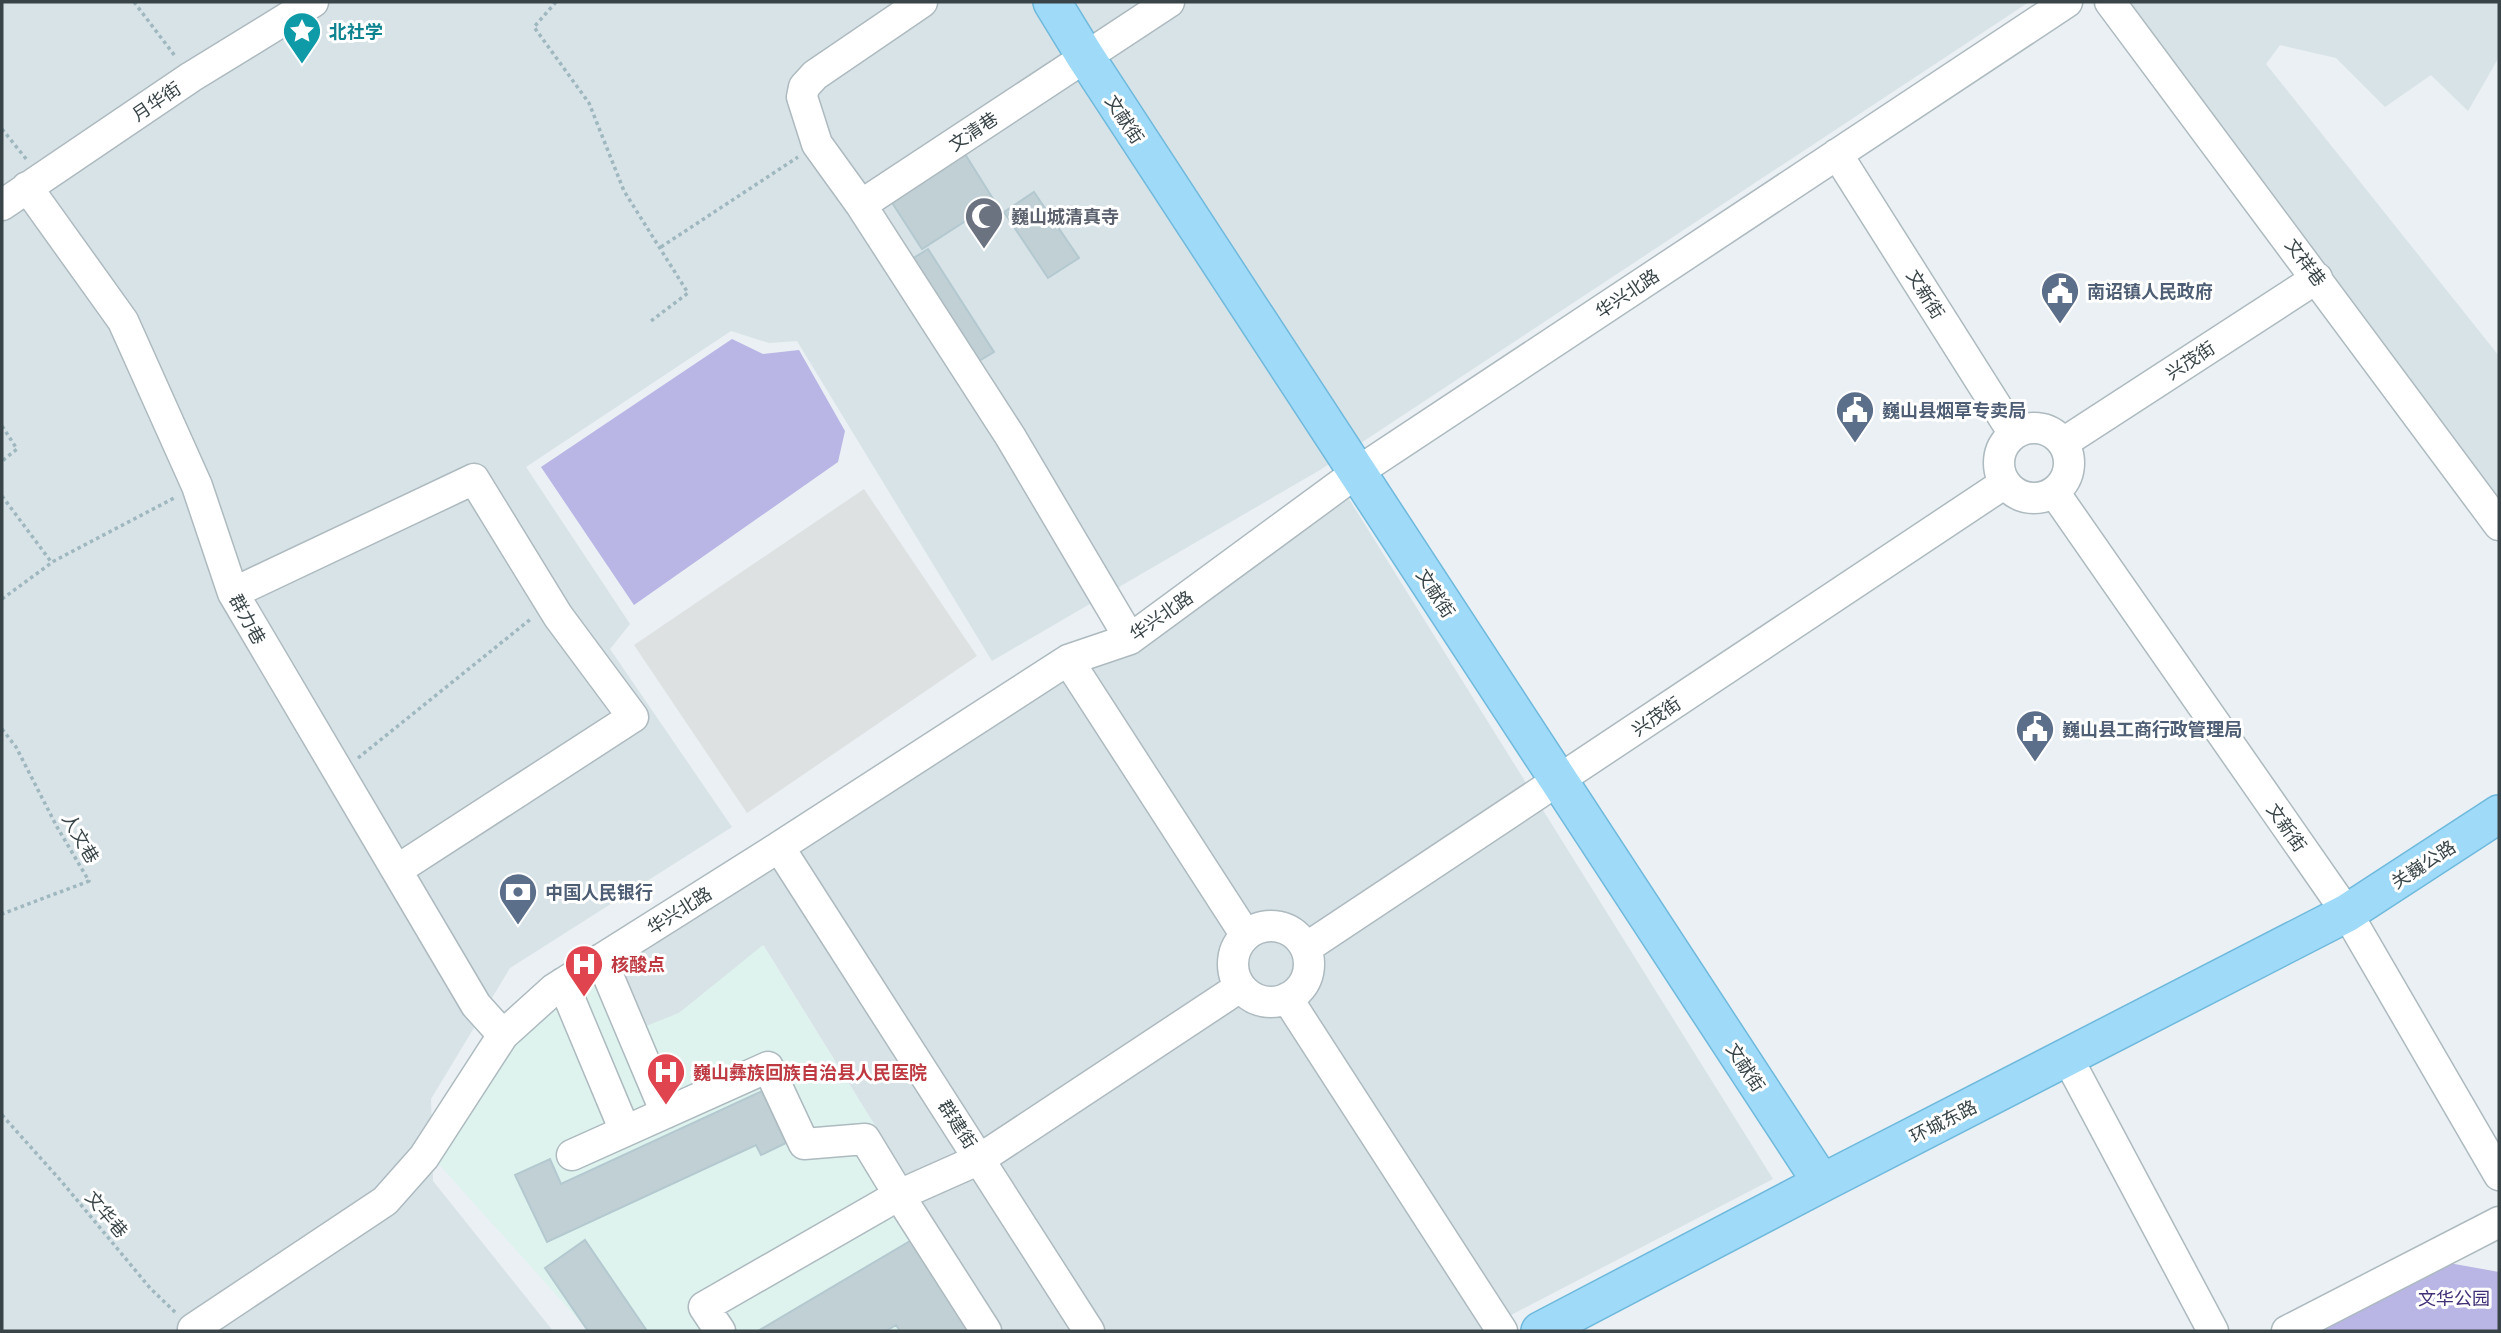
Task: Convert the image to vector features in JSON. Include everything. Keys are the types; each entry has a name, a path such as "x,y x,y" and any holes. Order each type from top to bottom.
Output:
{"main road":[{"name":"文献街","path":"1052,2 1822,1183"},
{"name":"关巍公路","path":"2347,913 2499,814"},
{"name":"环城东路","path":"1540,1331 2347,913"}],"street":[{"name":"月华街","path":"2,205 191,77 313,2"},
{"path":"922,2 815,75 804,88 802,97 817,144 861,205 1010,436 1129,639"},
{"name":"文清巷","path":"861,205 1169,2"},
{"name":"华兴北路","path":"194,1330 384,1201 424,1157 503,1035 554,989 1068,660 1129,639 1356,472 2067,2"},
{"name":"文祥巷","path":"2110,2 2499,525"},
{"name":"文新街","path":"1837,154 2014,434"},
{"name":"群力巷","path":"34,182 123,321 197,486 233,593 476,1005 503,1035"},
{"name":"兴茂街","path":"2063,443 2317,278"},
{"path":"2035,427 2046,429 2063,443 2068,453 2067,475 2062,485 2054,492 2033,499 2022,497 2005,483 1998,462 2006,441 2014,434 2035,427"},
{"path":"233,593 474,479 550,604 633,717 397,870"},
{"name":"兴茂街","path":"1306,948 2005,483"},
{"name":"文新街","path":"2054,492 2347,913 2499,1175"},
{"path":"1068,660 1245,934"},
{"name":"群建街","path":"779,847 1089,1331"},
{"path":"1279,926 1299,938 1306,948 1309,959 1304,982 1297,992 1287,998 1267,1002 1248,995 1240,987 1232,966 1233,954 1237,943 1255,928 1279,926"},
{"path":"600,959 666,1113"},
{"path":"563,983 625,1131"},
{"path":"720,1331 704,1307 899,1195 980,1159 1240,987"},
{"path":"1287,998 1503,1331"},
{"path":"2067,1057 2213,1331"},
{"path":"572,1155 768,1068 804,1144 865,1139 986,1331"},
{"path":"2287,1331 2499,1222"}],"path":[{"path":"134,2 191,77"},
{"path":"556,2 534,27 589,103 624,191 688,293 650,321"},
{"path":"2,129 34,182"},
{"path":"660,248 817,144"},
{"path":"2,426 17,449 2,461"},
{"path":"2,599 52,563 197,486"},
{"path":"2,496 52,563"},
{"path":"339,774 550,604"},
{"name":"人文巷","path":"2,729 16,747 57,827 89,881 2,914"},
{"name":"文华巷","path":"2,1115 150,1288 194,1330"}],"shaded area":[{"path":"2,2 2029,2 1320,470 992,661 797,341 769,343 731,331 526,467 630,624 610,649 732,827 510,968 431,1099 433,1181 553,1331 2,1331"},
{"path":"2127,2 2499,2 2499,57 2468,111 2431,75 2385,107 2336,58 2280,45 2266,64 2499,356 2499,500"},
{"path":"864,489 977,656 747,813 634,645"},
{"path":"1349,499 1773,1179 1480,1331 1002,1331 764,946 679,1013 636,1031 607,972 770,872 1038,695"},
{"name":"巍山彝族回族自治县人民医院","path":"763,945 1002,1331 582,1331 586,1328 436,1161 502,1050 559,994 607,972 636,1030 679,1013"}],"green space":[{"path":"732,339 763,354 799,350 845,431 838,462 634,605 541,467"},
{"name":"文华公园","path":"2449,1263 2499,1272 2499,1331 2322,1331"}],"building":[{"path":"965,154 995,202 922,249 891,201"},
{"path":"1034,192 1079,258 1048,278 1004,212"},
{"path":"928,249 994,352 969,367 904,264"},
{"path":"762,1091 786,1143 761,1155 756,1145 547,1242 515,1175 550,1159 561,1184"},
{"path":"915,1238 970,1331 900,1331 896,1325 886,1331 758,1331"},
{"path":"585,1240 647,1331 588,1331 545,1268"}],"place":[{"name":"北社学","path":"302,65"},
{"name":"巍山城清真寺","path":"984,250"},
{"name":"南诏镇人民政府","path":"2060,325"},
{"name":"巍山县烟草专卖局","path":"1855,444"},
{"name":"巍山县工商行政管理局","path":"2035,763"},
{"name":"中国人民银行","path":"518,926"},
{"name":"核酸点","path":"584,998"},
{"name":"巍山彝族回族自治县人民医院","path":"666,1106"}]}
